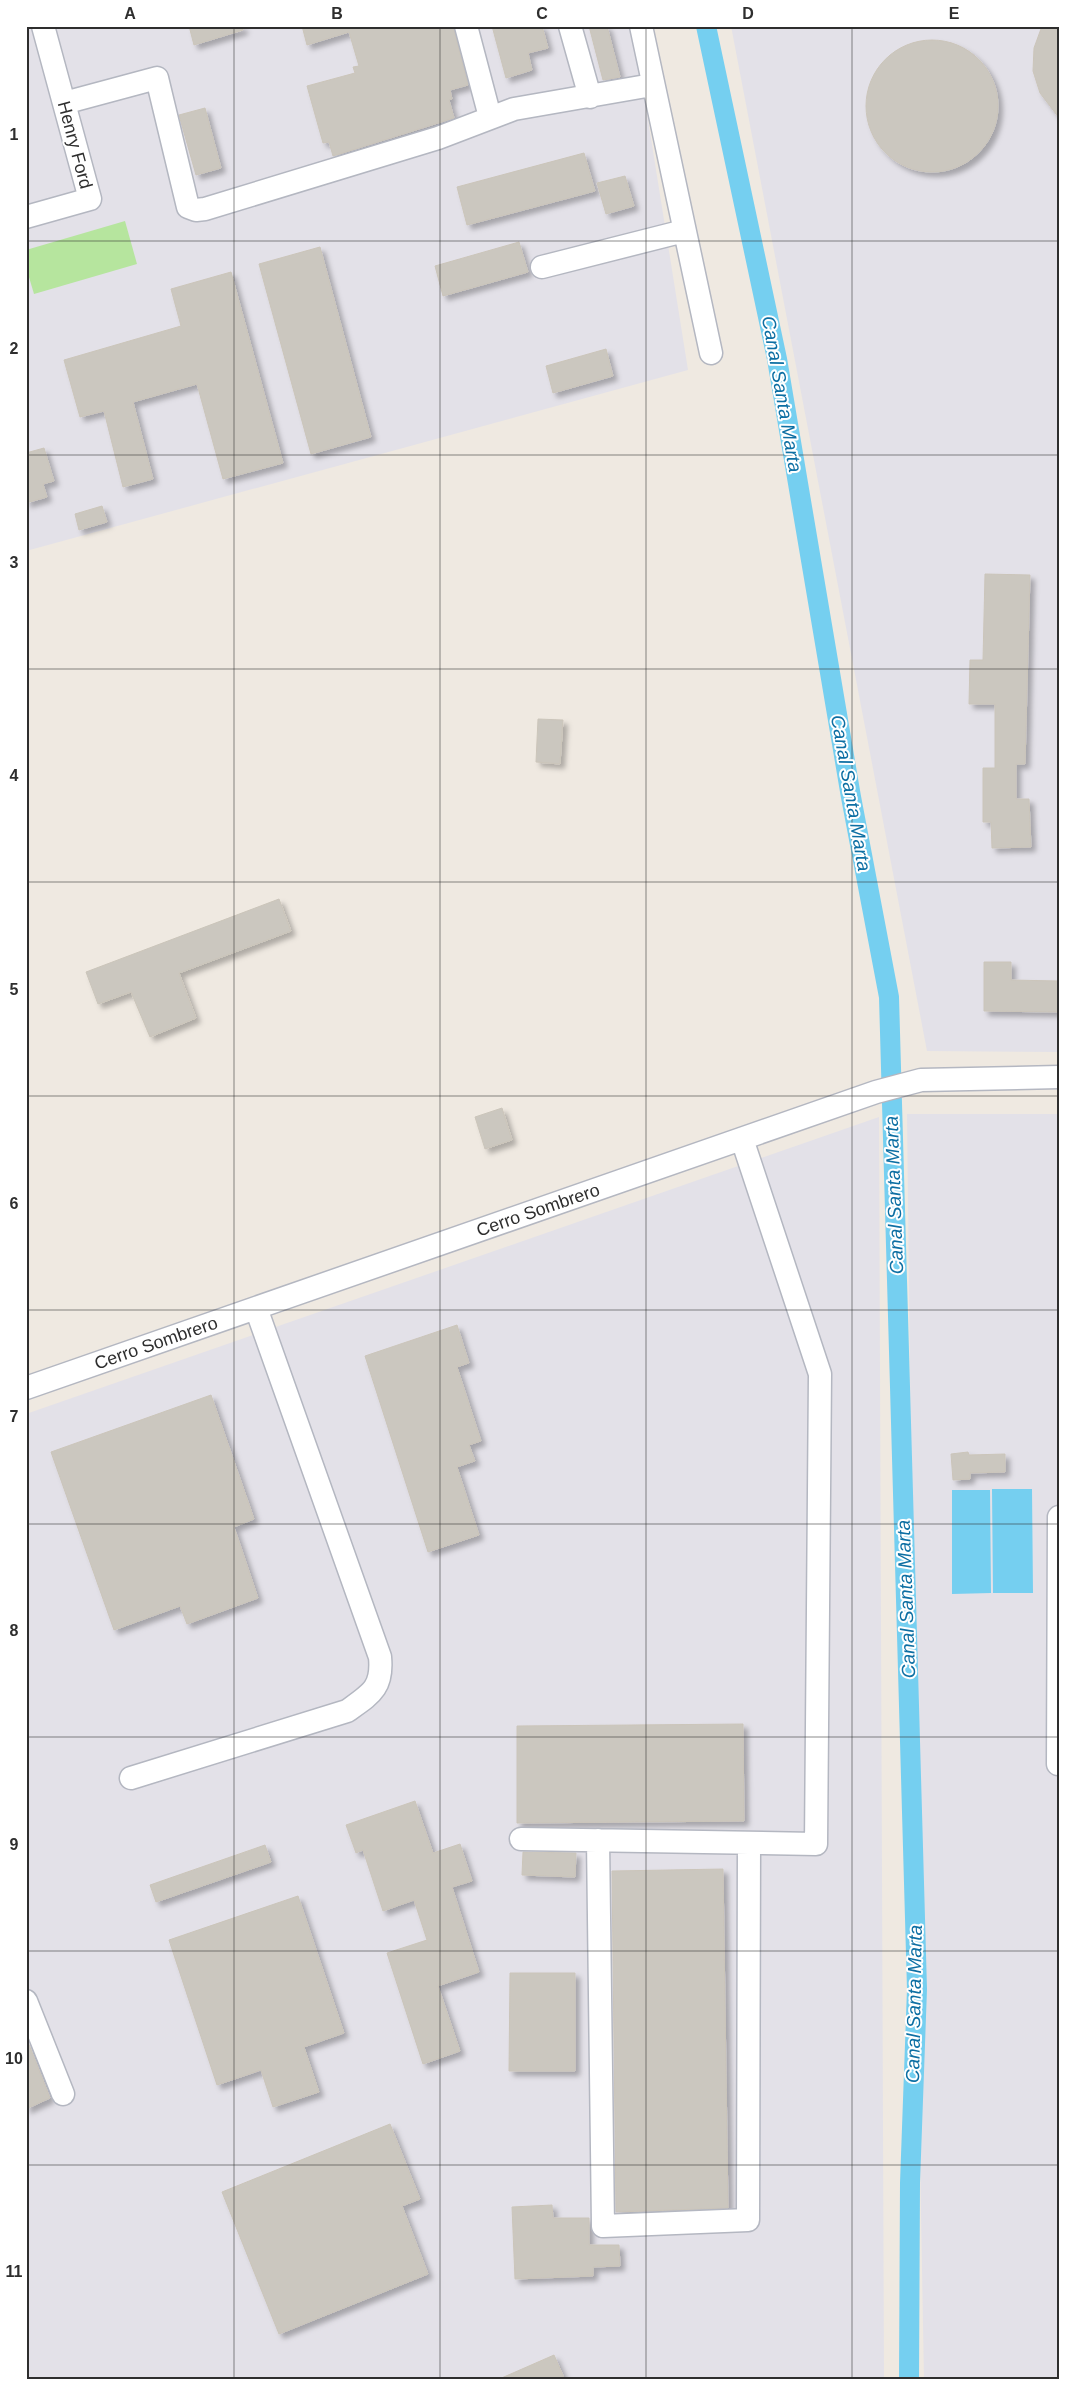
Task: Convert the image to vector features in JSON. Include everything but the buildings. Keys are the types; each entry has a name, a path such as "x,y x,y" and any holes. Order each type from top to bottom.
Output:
{"street":[{"name":"Henry Ford","path":"26,217 90,199 43,26"},
{"path":"466,26 490,117"},
{"path":"570,26 590,97"},
{"path":"641,26 652,85 711,353"},
{"path":"64,103 156,78 188,207 196,210 205,209 438,138 490,117 543,103 561,102 652,85"},
{"path":"542,267 684,232"},
{"name":"Cerro Sombrero","path":"26,1388 876,1092 921,1080 1059,1077"},
{"path":"521,1839 816,1844 820,1374 742,1138"},
{"path":"131,1778 347,1711 377,1685 382,1674 380,1657 256,1308"},
{"path":"1058,1764 1059,1518"},
{"path":"598,1840 603,2226 748,2220 749,1843"},
{"path":"26,2001 63,2094"}],"shaded area":[{"path":"26,26 633,26 688,370 26,551"},
{"path":"731,26 1059,26 1059,1052 927,1051"},
{"path":"907,1114 1059,1114 1059,2380 924,2380 917,1989"},
{"path":"879,1117 884,2380 26,2380 26,1414"}],"green space":[{"path":"125,221 137,264 34,294 26,267 26,250"}],"water":[{"path":"992,1489 1032,1489 1033,1593 993,1593"},
{"path":"952,1490 990,1490 991,1593 952,1594"}],"waterway":[{"name":"Canal Santa Marta","path":"706,26 777,359 851,797 889,997 917,1989 910,2183 909,2380"}]}
